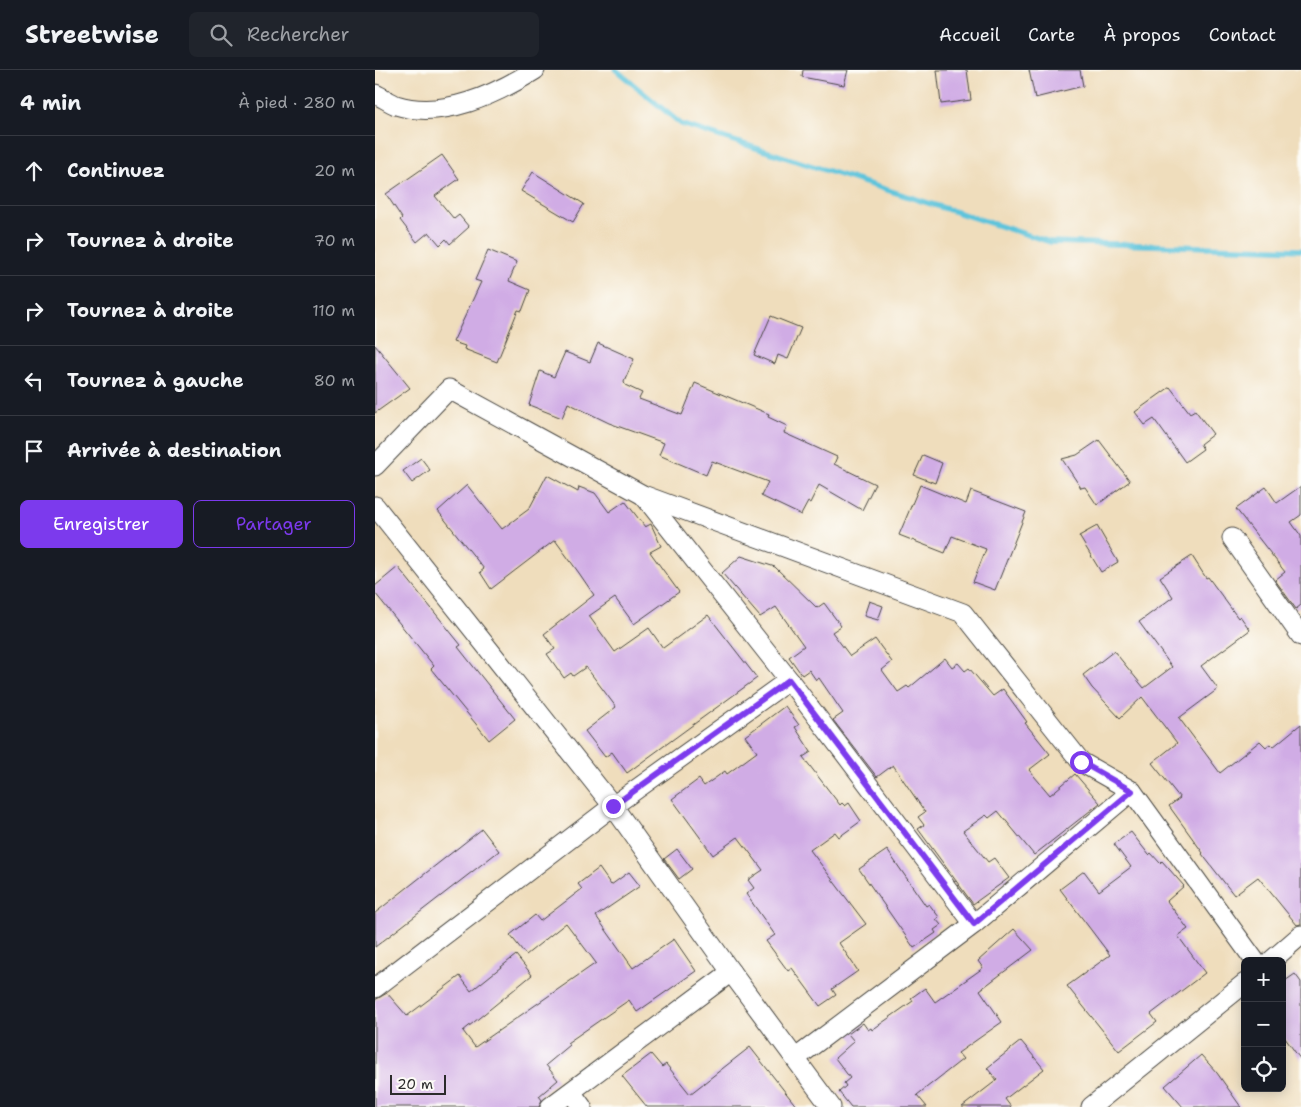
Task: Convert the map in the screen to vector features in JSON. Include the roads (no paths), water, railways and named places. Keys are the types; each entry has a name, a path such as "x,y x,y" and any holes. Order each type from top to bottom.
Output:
{"street":[{"path":"375,94 396,105 433,109 469,102 491,94 535,70"},
{"path":"375,466 449,389 643,495 963,613 1081,762 1132,791 1252,957"},
{"path":"643,495 789,680 974,924"},
{"path":"375,506 613,806 731,972 831,1107"},
{"path":"1232,538 1301,636"},
{"path":"375,988 613,806 789,680"},
{"path":"796,1058 974,924 1132,791"},
{"path":"1276,957 1301,935"},
{"path":"550,1107 731,972"},
{"path":"1091,1107 1241,986"},
{"path":"571,1092 582,1107"}],"waterway":[{"path":"616,70 681,124 1050,242 1301,250"}]}
